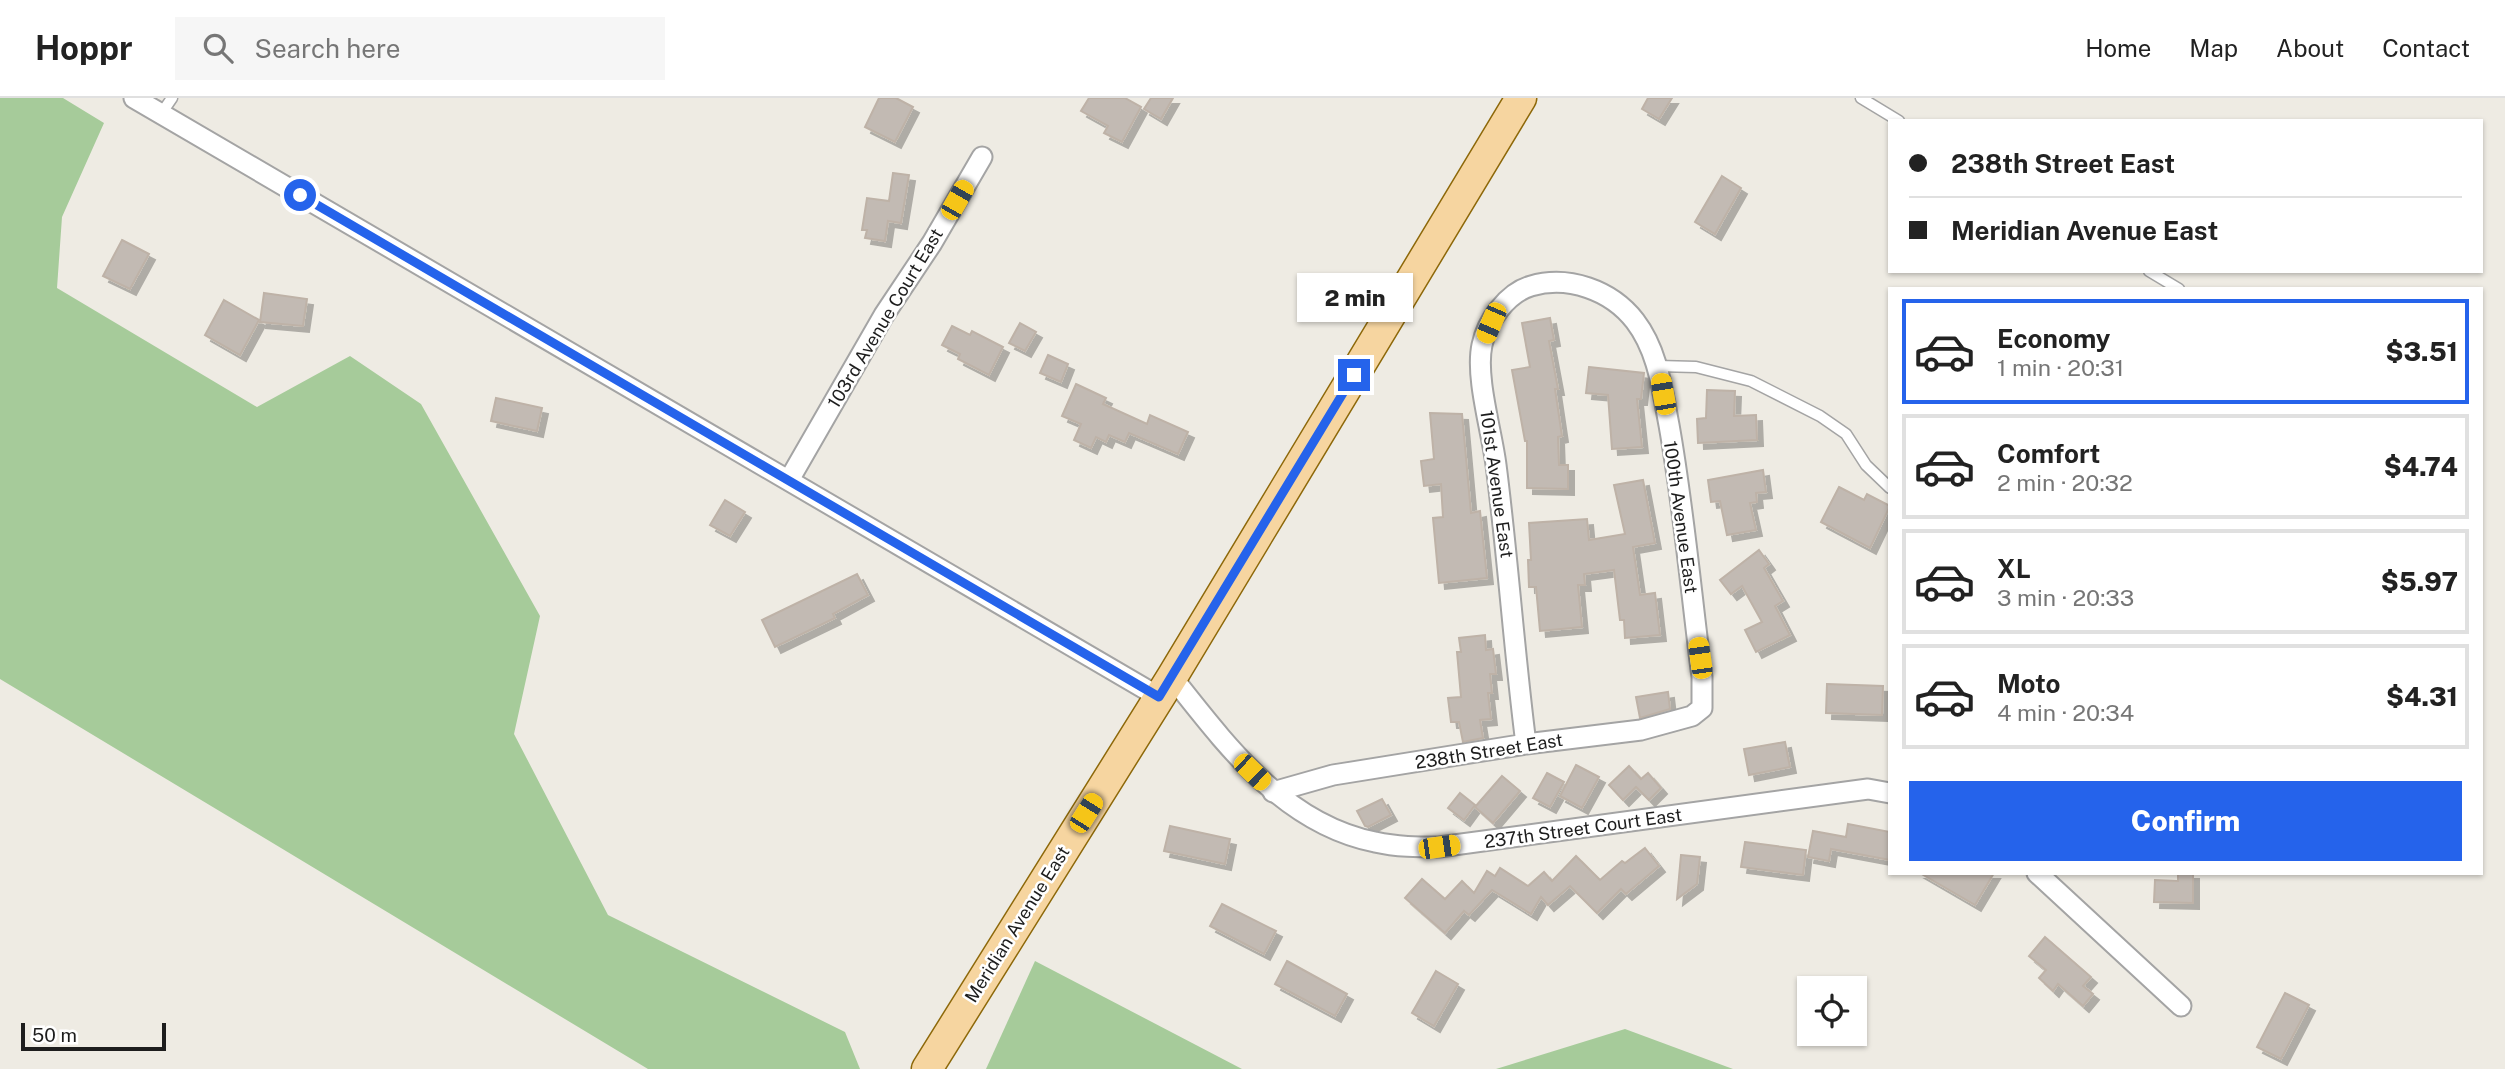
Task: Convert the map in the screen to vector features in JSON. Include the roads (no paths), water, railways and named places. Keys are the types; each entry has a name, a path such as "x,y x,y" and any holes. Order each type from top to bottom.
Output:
{"main road":[{"name":"Meridian Avenue East","path":"927,1069 1165,687 1521,98"}],"street":[{"path":"134,98 167,106 789,480 1165,687"},
{"name":"103rd Avenue Court East","path":"789,480 884,315 932,243 982,157"},
{"name":"101st Avenue East","path":"1526,744 1496,462 1481,373 1482,345 1491,323 1507,300 1518,292 1543,284 1573,284"},
{"name":"100th Avenue East","path":"1573,284 1604,295 1622,307 1636,322 1658,366 1676,467 1702,677 1702,708"},
{"name":"237th Street Court East","path":"1165,687 1211,727 1273,792 1321,823 1346,834 1405,847 1439,847 1868,789 1888,793"},
{"name":"238th Street East","path":"1273,792 1333,775 1526,744 1640,730 1692,716 1702,708"},
{"path":"2039,875 2181,1006"}],"lane":[{"path":"1861,98 1896,119"},
{"path":"2151,273 2176,287"},
{"path":"1658,366 1696,367 1751,381 1820,416 1846,434 1866,465 1888,486"}]}
